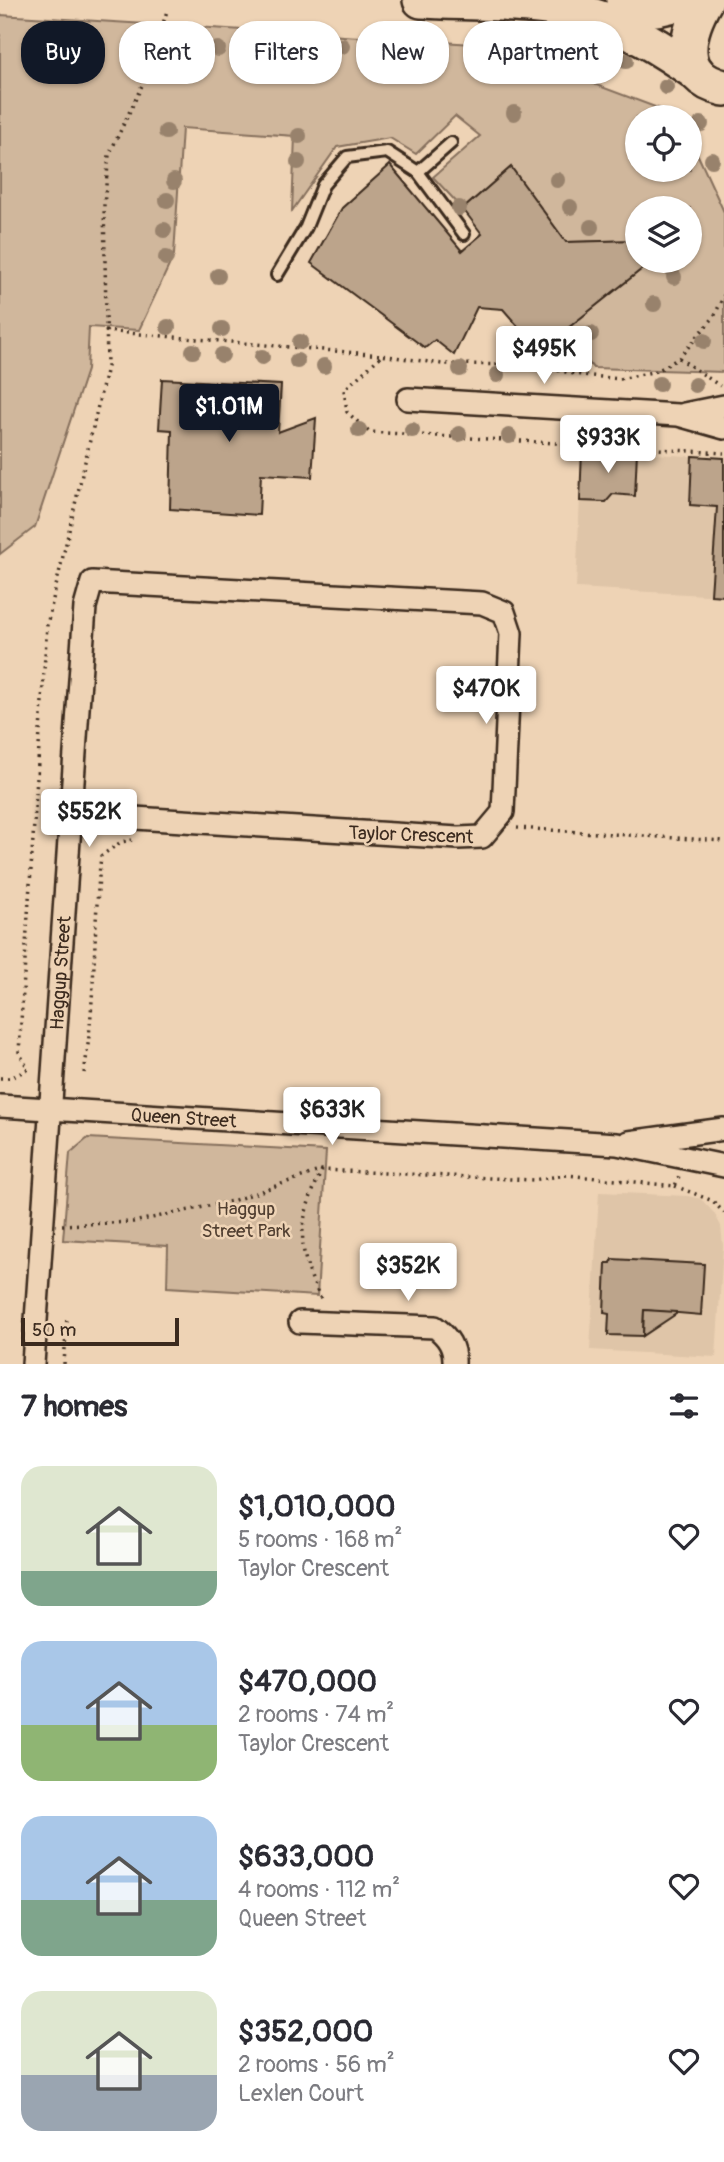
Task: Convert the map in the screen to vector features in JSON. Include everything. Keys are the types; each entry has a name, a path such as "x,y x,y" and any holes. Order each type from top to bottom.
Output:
{"highway":[{"path":"421,0 545,8 588,15 628,31 712,87"},
{"path":"624,0 657,8 692,0"},
{"path":"705,0 695,19 689,40 689,58 712,87"}],"street":[{"path":"678,415 723,397"},
{"path":"408,399 678,415 724,428"},
{"name":"Haggup Street","path":"33,1364 85,607 92,582"},
{"name":"Taylor Crescent","path":"70,814 458,838 482,837 503,831 511,633 504,612 482,603 92,582"},
{"name":"Queen Street","path":"0,1105 617,1144 724,1166"},
{"name":"Queen Street","path":"617,1144 724,1129"},
{"path":"300,1322 435,1327 447,1337 455,1353 454,1364"}],"lane":[{"path":"418,172 451,143"},
{"path":"277,275 306,227 323,185 347,157 387,152 418,172 464,233"}],"path":[{"path":"0,1078 11,1078 28,1069 19,1052 47,625 107,367 104,205 109,155 146,77 167,11"},
{"path":"105,331 381,355 442,364 536,365 574,374 620,379 657,371 679,358 713,317 724,295"},
{"path":"381,355 344,390 347,412 369,432 724,453"},
{"path":"679,358 723,397"},
{"path":"503,831 517,828"},
{"path":"503,831 517,828 724,841"},
{"path":"84,1073 93,993 95,909 101,856 121,842 141,839"},
{"path":"675,1185 680,1157"},
{"path":"42,1224 93,1226 133,1222 232,1200 323,1170 533,1180 567,1175 675,1185 713,1201 724,1213"},
{"path":"323,1170 306,1205 301,1232 310,1277 333,1323"},
{"path":"65,1364 67,1317"}],"shaded area":[{"path":"582,450 724,458 724,596 576,588"},
{"path":"599,1192 688,1196 701,1199 714,1213 721,1226 723,1246 716,1357 590,1350"}],"green space":[{"path":"0,15 98,21 21,21 21,84 105,84 105,21 119,22 119,84 215,84 215,28 229,29 229,84 342,84 342,36 356,37 356,84 449,84 449,42 463,43 463,84 594,84 650,105 625,105 625,182 702,182 702,164 724,212 724,372 593,368 563,332 637,273 702,273 702,196 625,196 625,240 566,242 511,167 463,209 433,177 480,136 455,116 416,154 390,138 337,147 292,211 295,136 182,128 174,255 139,330 89,327 87,370 35,527 0,554"},
{"name":"Haggup Street Park","path":"88,1138 326,1151 317,1296 167,1287 168,1246 63,1240 70,1153"}],"building":[{"path":"390,165 462,251 482,234 463,209 511,167 566,242 625,240 625,273 637,273 563,332 523,332 503,309 477,307 454,355 435,340 425,348 311,263 342,208"},
{"path":"162,379 281,385 278,432 316,418 312,477 261,474 259,515 170,509 172,430 159,429"},
{"path":"582,450 637,451 635,496 613,494 606,502 580,501"},
{"path":"692,456 724,458 724,596 711,595 717,507 690,505"},
{"path":"612,1259 704,1264 701,1315 644,1310 643,1336 608,1335 609,1314 604,1313 606,1263 611,1263"},
{"path":"644,1310 676,1312 676,1314 643,1336"}]}
